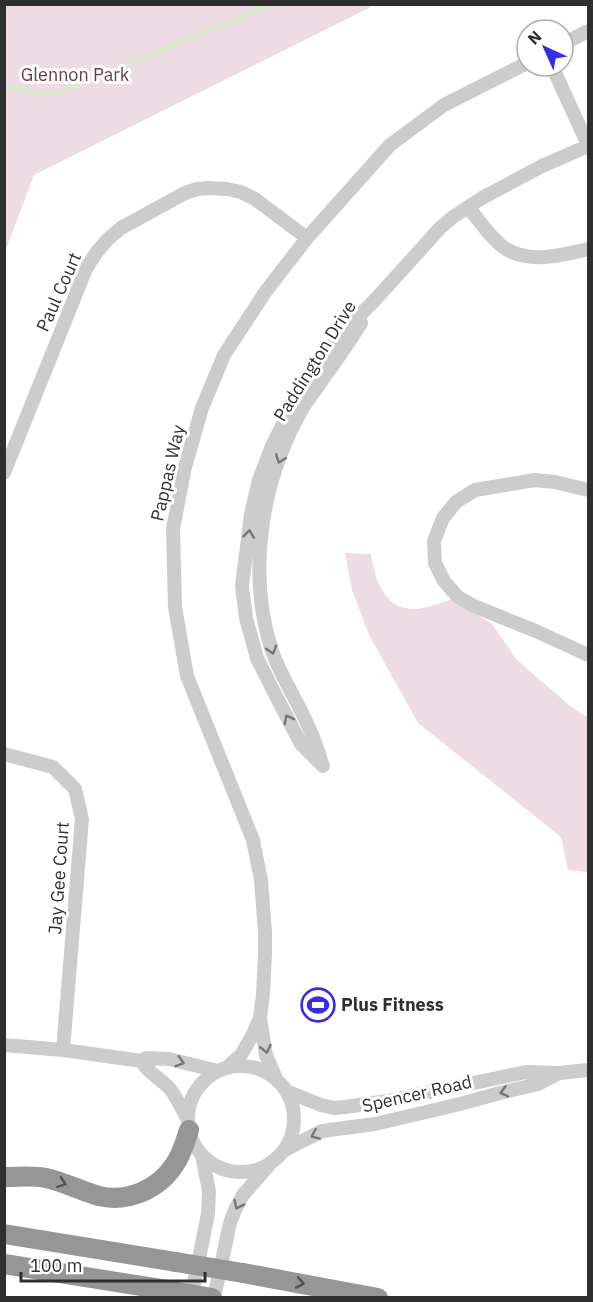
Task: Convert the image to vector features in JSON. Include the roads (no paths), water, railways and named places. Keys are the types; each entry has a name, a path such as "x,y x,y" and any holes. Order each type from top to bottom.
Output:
{"highway":[{"path":"4,1177 45,1178 99,1196 129,1197 155,1185 165,1176 177,1161 188,1125"},
{"path":"4,1234 243,1272 378,1298"},
{"path":"4,1264 213,1298"}],"street":[{"name":"Pappas Way","path":"276,1078 266,1054 260,1018 266,954 261,880 253,840 187,676 175,607 173,530 185,467 202,408 224,355 266,291 307,238 390,145 444,105 515,69"},
{"name":"Paddington Drive","path":"374,301 346,347 299,415 273,478 263,516 259,583 264,618 277,665 318,748 323,766 301,744 257,658 246,618 242,586 251,514 259,480 272,446 293,404 338,337 440,228 482,198 542,166 588,146 557,78"},
{"name":"Paul Court","path":"4,473 86,269 107,240 121,228 185,193 208,188 227,189 241,192 255,199 307,238"},
{"path":"468,207 494,238 506,249 519,255 555,256 588,249"},
{"path":"588,490 535,480 475,490 456,502 443,518 434,541 435,563 444,581 459,597 474,606 538,632 588,656"},
{"name":"Jay Gee Court","path":"4,754 53,767 75,789 82,819 63,1050"},
{"name":"Pappas Way","path":"222,1069 241,1055 260,1018"},
{"path":"4,1046 63,1050 142,1061 146,1058 169,1059 222,1069 244,1066 261,1069 276,1078 286,1091 292,1105 294,1121 291,1137 279,1155 243,1195 235,1210 213,1298"},
{"path":"142,1061 145,1068 169,1088 188,1125 194,1144 214,1165 229,1171 245,1172 261,1168 279,1155"},
{"path":"188,1125 190,1105 196,1091 205,1079 222,1069"},
{"name":"Spencer Road","path":"286,1091 334,1108 387,1101 526,1072 559,1073 588,1070"},
{"name":"Spencer Road","path":"279,1155 322,1131 375,1124 460,1104 538,1084 559,1073"},
{"path":"456,1086 460,1104"},
{"path":"191,1298 208,1214 209,1191 202,1155"}],"waterway":[{"path":"4,92 17,86 35,94 55,94 271,4"}],"place":[{"name":"Plus Fitness","path":"318,1005"}],"park label":[{"name":"Glennon Park","path":"75,75"}]}
